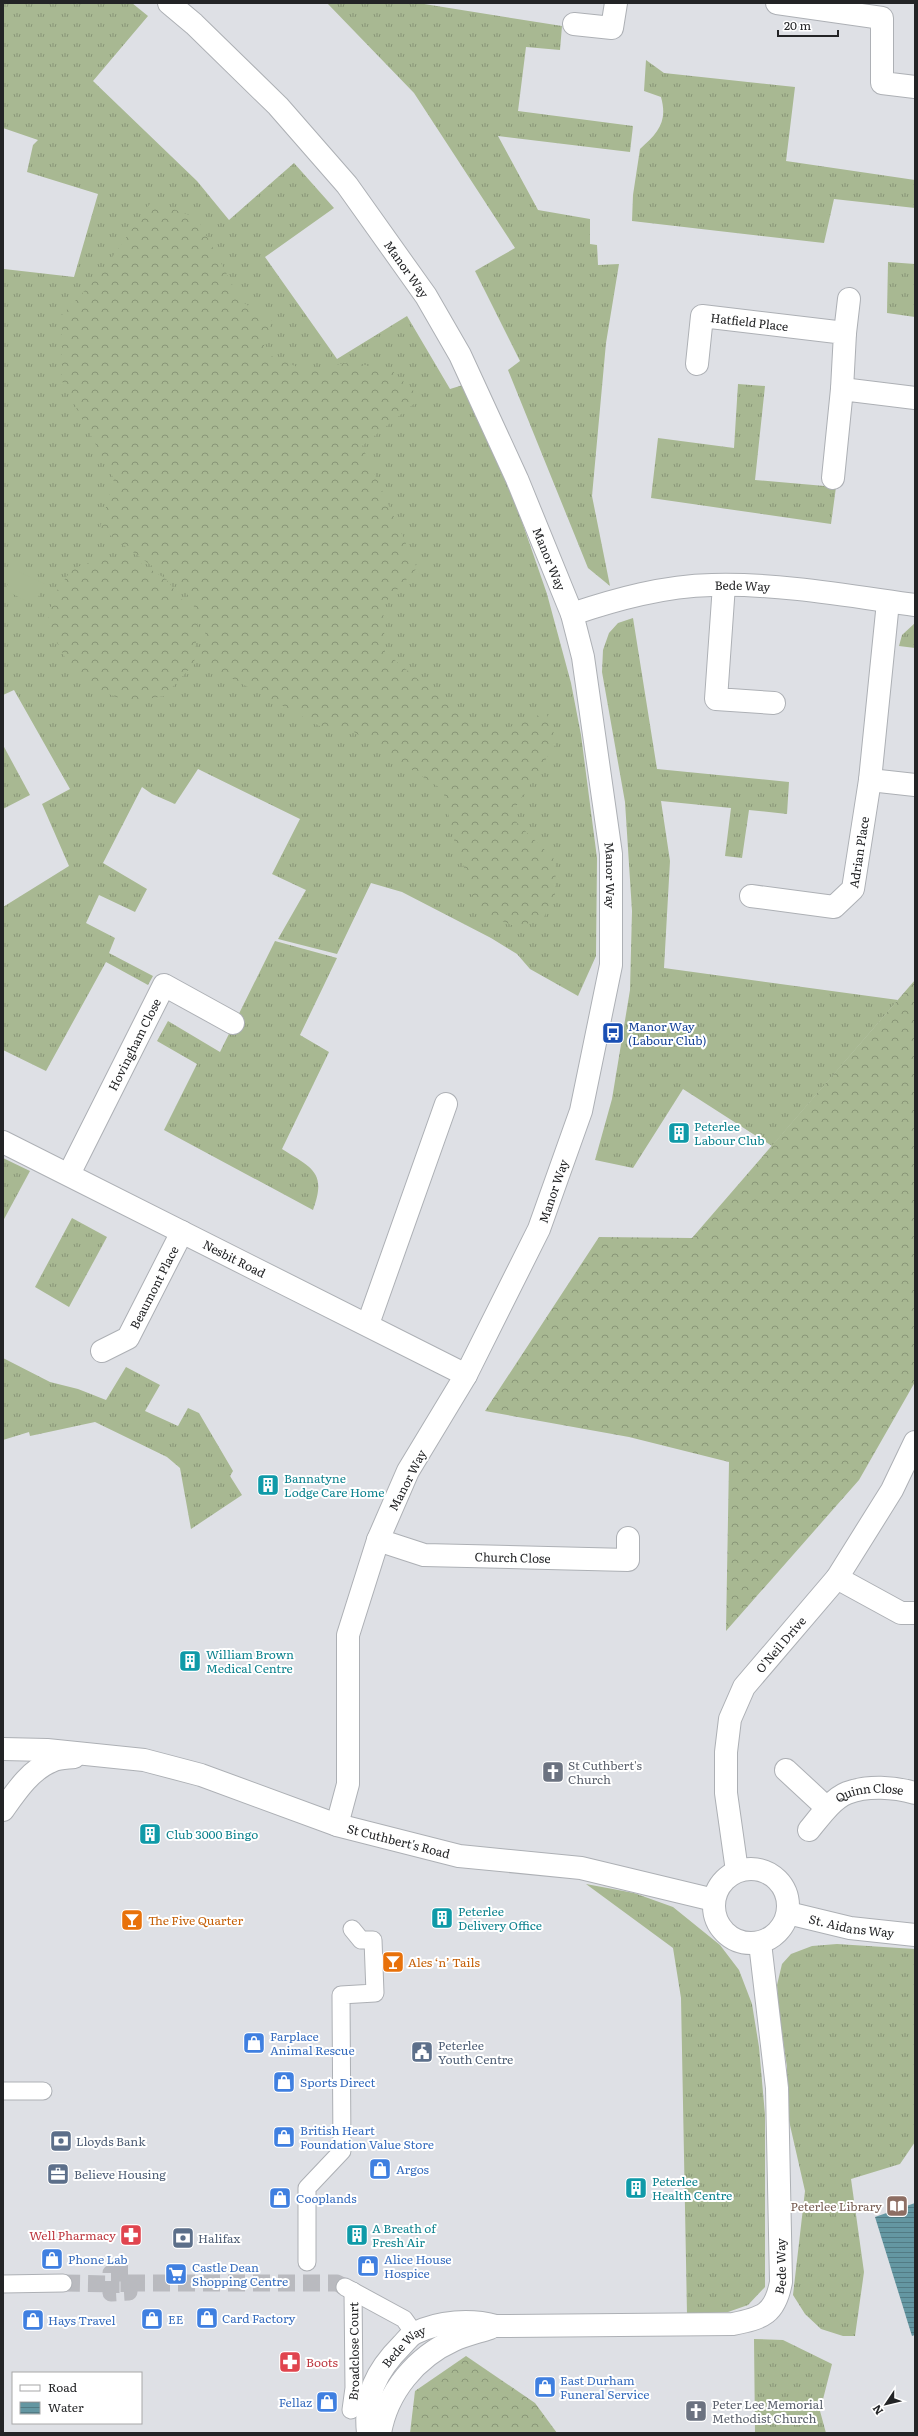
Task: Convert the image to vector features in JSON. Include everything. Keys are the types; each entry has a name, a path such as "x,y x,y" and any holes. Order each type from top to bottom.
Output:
{"street":[{"name":"Manor Way","path":"169,3 194,24 278,106 337,174 426,296 460,355 517,479 572,614 583,657 611,854 611,965 581,1111 539,1229 466,1375 408,1471 378,1540 348,1635 348,1784 337,1825"},
{"path":"574,24 612,28 616,3"},
{"path":"777,3 883,10 882,83 915,87"},
{"path":"833,478 849,299"},
{"name":"Hatfield Place","path":"697,364 702,316 845,333"},
{"path":"842,389 915,398"},
{"name":"Bede Way","path":"572,614 647,592 724,585 780,589 915,605"},
{"path":"724,585 716,699 774,703"},
{"name":"Adrian Place","path":"751,896 834,906 853,889 870,780 888,602"},
{"path":"870,780 915,785"},
{"name":"Hovingham Close","path":"68,1174 164,985 233,1023"},
{"path":"368,1324 446,1104"},
{"name":"Nesbit Road","path":"3,1142 368,1324 466,1375"},
{"name":"Beaumont Place","path":"102,1351 128,1338 182,1232"},
{"name":"O'Neil Drive","path":"737,1871 726,1793 726,1752 730,1719 744,1687 837,1578 892,1490 915,1442"},
{"name":"Church Close","path":"378,1540 424,1555 628,1560 628,1538"},
{"path":"837,1578 901,1613 915,1613"},
{"name":"St Cuthbert's Road","path":"3,1750 48,1750 144,1760 201,1775 337,1825 459,1856 581,1868 714,1900"},
{"name":"St Cuthbert's Road","path":"3,1810 16,1791 35,1772 52,1761 91,1754"},
{"name":"Quinn Close","path":"786,1770 827,1808"},
{"name":"Quinn Close","path":"809,1830 827,1808 846,1793 879,1788 915,1793"},
{"path":"753,1869 774,1876 782,1886 788,1900 788,1913 784,1926 775,1936 760,1943 747,1944 734,1940 724,1933 714,1913 714,1900 717,1889 726,1878 737,1871 753,1869"},
{"name":"St. Aidans Way","path":"788,1913 850,1928 915,1935"},
{"path":"307,2262 307,2188 342,2151 343,2102 341,1995 374,1993 373,1940 361,1940 352,1929"},
{"name":"Bede Way","path":"368,2433 366,2414 374,2380 394,2353 414,2333 454,2322 483,2322 496,2326 733,2324 753,2320 766,2314 778,2298 781,2282 777,2088 760,1943"},
{"path":"5,2091 43,2091"},
{"path":"3,2284 63,2283"},
{"name":"Broadclose Court","path":"351,2410 354,2388 349,2289 404,2319 414,2333"},
{"name":"Bede Way","path":"380,2433 382,2416 399,2385 422,2358 454,2340 496,2326"}],"green space":[{"path":"3,3 132,3 148,16 93,81 197,181 229,220 294,163 334,208 265,257 337,359 407,316 450,389 463,385 489,438 519,513 547,594 571,683 581,735 597,858 596,956 578,996 530,969 517,954 491,938 402,892 371,883 337,954 278,939 306,890 272,874 300,819 198,769 175,804 152,794 142,787 103,863 147,889 135,912 99,895 86,923 115,938 109,953 153,976 148,985 106,962 46,1071 3,1050 3,907 69,866 42,804 70,789 14,690 3,695 3,273 4,269 74,277 98,194 27,172 33,145 38,140 3,128"},
{"path":"327,3 418,3 562,26 560,50 526,47 518,111 633,126 630,152 498,136 538,210 590,219 590,244 597,245 598,265 619,264 606,343 592,496 610,586 588,568 508,370 520,361 475,271 515,248 414,93"},
{"path":"646,60 664,73 795,87 786,161 915,180 915,208 834,199 824,243 632,221 633,195 640,149 652,138 660,126 663,113 661,97 644,91"},
{"path":"152,201 197,218 241,301 272,321 262,352 309,372 344,363 388,367 421,398 362,446 417,568 383,605 385,652 479,730 503,730 546,712 557,742 510,816 556,861 555,895 542,921 514,926 473,909 470,884 454,840 443,790 354,732 327,730 200,661 206,629 185,590 100,528 114,479 62,381 62,315 101,273"},
{"path":"888,262 915,264 915,317 887,313"},
{"path":"738,384 765,386 755,480 836,487 831,524 651,498 658,438 734,448"},
{"path":"105,557 131,557 166,579 198,620 194,664 164,696 131,702 97,690 68,663 47,624 54,595 72,569"},
{"path":"15,570 45,584 34,605 5,590"},
{"path":"633,618 657,769 789,782 787,814 749,810 742,858 725,856 731,808 661,801 670,861 664,968 898,1000 772,1146 683,1089 633,1168 595,1160 612,1099 630,990 632,911 625,802 602,672 603,650 609,633 618,623"},
{"path":"915,623 915,648 899,646 902,635"},
{"path":"3,745 30,795 3,809"},
{"path":"275,941 337,958 300,1035 329,1052 282,1149 301,1161 314,1172 318,1187 313,1210 164,1130 197,1064 157,1041 168,1021 220,1052"},
{"path":"915,980 915,1382 859,1480 726,1631 729,1462 629,1437 485,1411 599,1237 692,1238"},
{"path":"3,1158 30,1171 3,1221"},
{"path":"72,1218 107,1237 69,1307 35,1287"},
{"path":"3,1358 50,1382 78,1389 106,1400 126,1367 160,1385 145,1411 178,1426 188,1408 199,1413 233,1471 230,1476 242,1495 191,1529 180,1468 167,1457 95,1422 30,1436 29,1432 3,1440"},
{"path":"586,1884 634,1893 673,1907 720,1945 739,1970 752,2004 759,2047 765,2115 765,2287 748,2305 728,2312 687,2314 681,1998 673,1948"},
{"path":"837,1944 915,1949 915,2142 900,2164 851,2179 864,2272 855,2336 843,2336 821,2329 805,2314 793,2295 805,2191 787,2112 787,2067 779,2014 777,1985 782,1964 791,1954 812,1946"},
{"path":"754,2339 783,2340 832,2364 820,2411 826,2433 755,2433"},
{"path":"466,2356 535,2403 557,2433 410,2433 415,2391"}],"water":[{"path":"915,2203 915,2335 912,2336 875,2217"}],"tunnel":[{"path":"111,2273 129,2273 129,2292 111,2293 111,2273"},
{"path":"63,2283 111,2284"},
{"path":"128,2283 337,2283 345,2287"}],"place":[{"name":"Manor Way (Labour Club)","path":"613,1033"},
{"name":"Peterlee Labour Club","path":"679,1133"},
{"name":"Bannatyne Lodge Care Home","path":"268,1485"},
{"name":"William Brown Medical Centre","path":"190,1661"},
{"name":"St Cuthbert's Church","path":"553,1772"},
{"name":"Club 3000 Bingo","path":"150,1834"},
{"name":"Peterlee Delivery Office","path":"442,1918"},
{"name":"The Five Quarter","path":"132,1920"},
{"name":"Ales ‘n’ Tails","path":"393,1962"},
{"name":"Farplace Animal Rescue","path":"254,2043"},
{"name":"Peterlee Youth Centre","path":"422,2052"},
{"name":"Sports Direct","path":"284,2082"},
{"name":"British Heart Foundation Value Store","path":"284,2137"},
{"name":"Lloyds Bank","path":"61,2141"},
{"name":"Argos","path":"380,2169"},
{"name":"Believe Housing","path":"58,2174"},
{"name":"Peterlee Health Centre","path":"636,2188"},
{"name":"Cooplands","path":"280,2198"},
{"name":"Peterlee Library","path":"897,2206"},
{"name":"Well Pharmacy","path":"131,2235"},
{"name":"A Breath of Fresh Air","path":"357,2235"},
{"name":"Halifax","path":"183,2238"},
{"name":"Phone Lab","path":"52,2259"},
{"name":"Alice House Hospice","path":"368,2266"},
{"name":"Castle Dean Shopping Centre","path":"176,2274"},
{"name":"Card Factory","path":"207,2318"},
{"name":"EE","path":"152,2319"},
{"name":"Hays Travel","path":"33,2320"},
{"name":"Boots","path":"290,2362"},
{"name":"East Durham Funeral Service","path":"545,2387"},
{"name":"Fellaz","path":"327,2402"},
{"name":"Peter Lee Memorial Methodist Church","path":"696,2411"}]}
